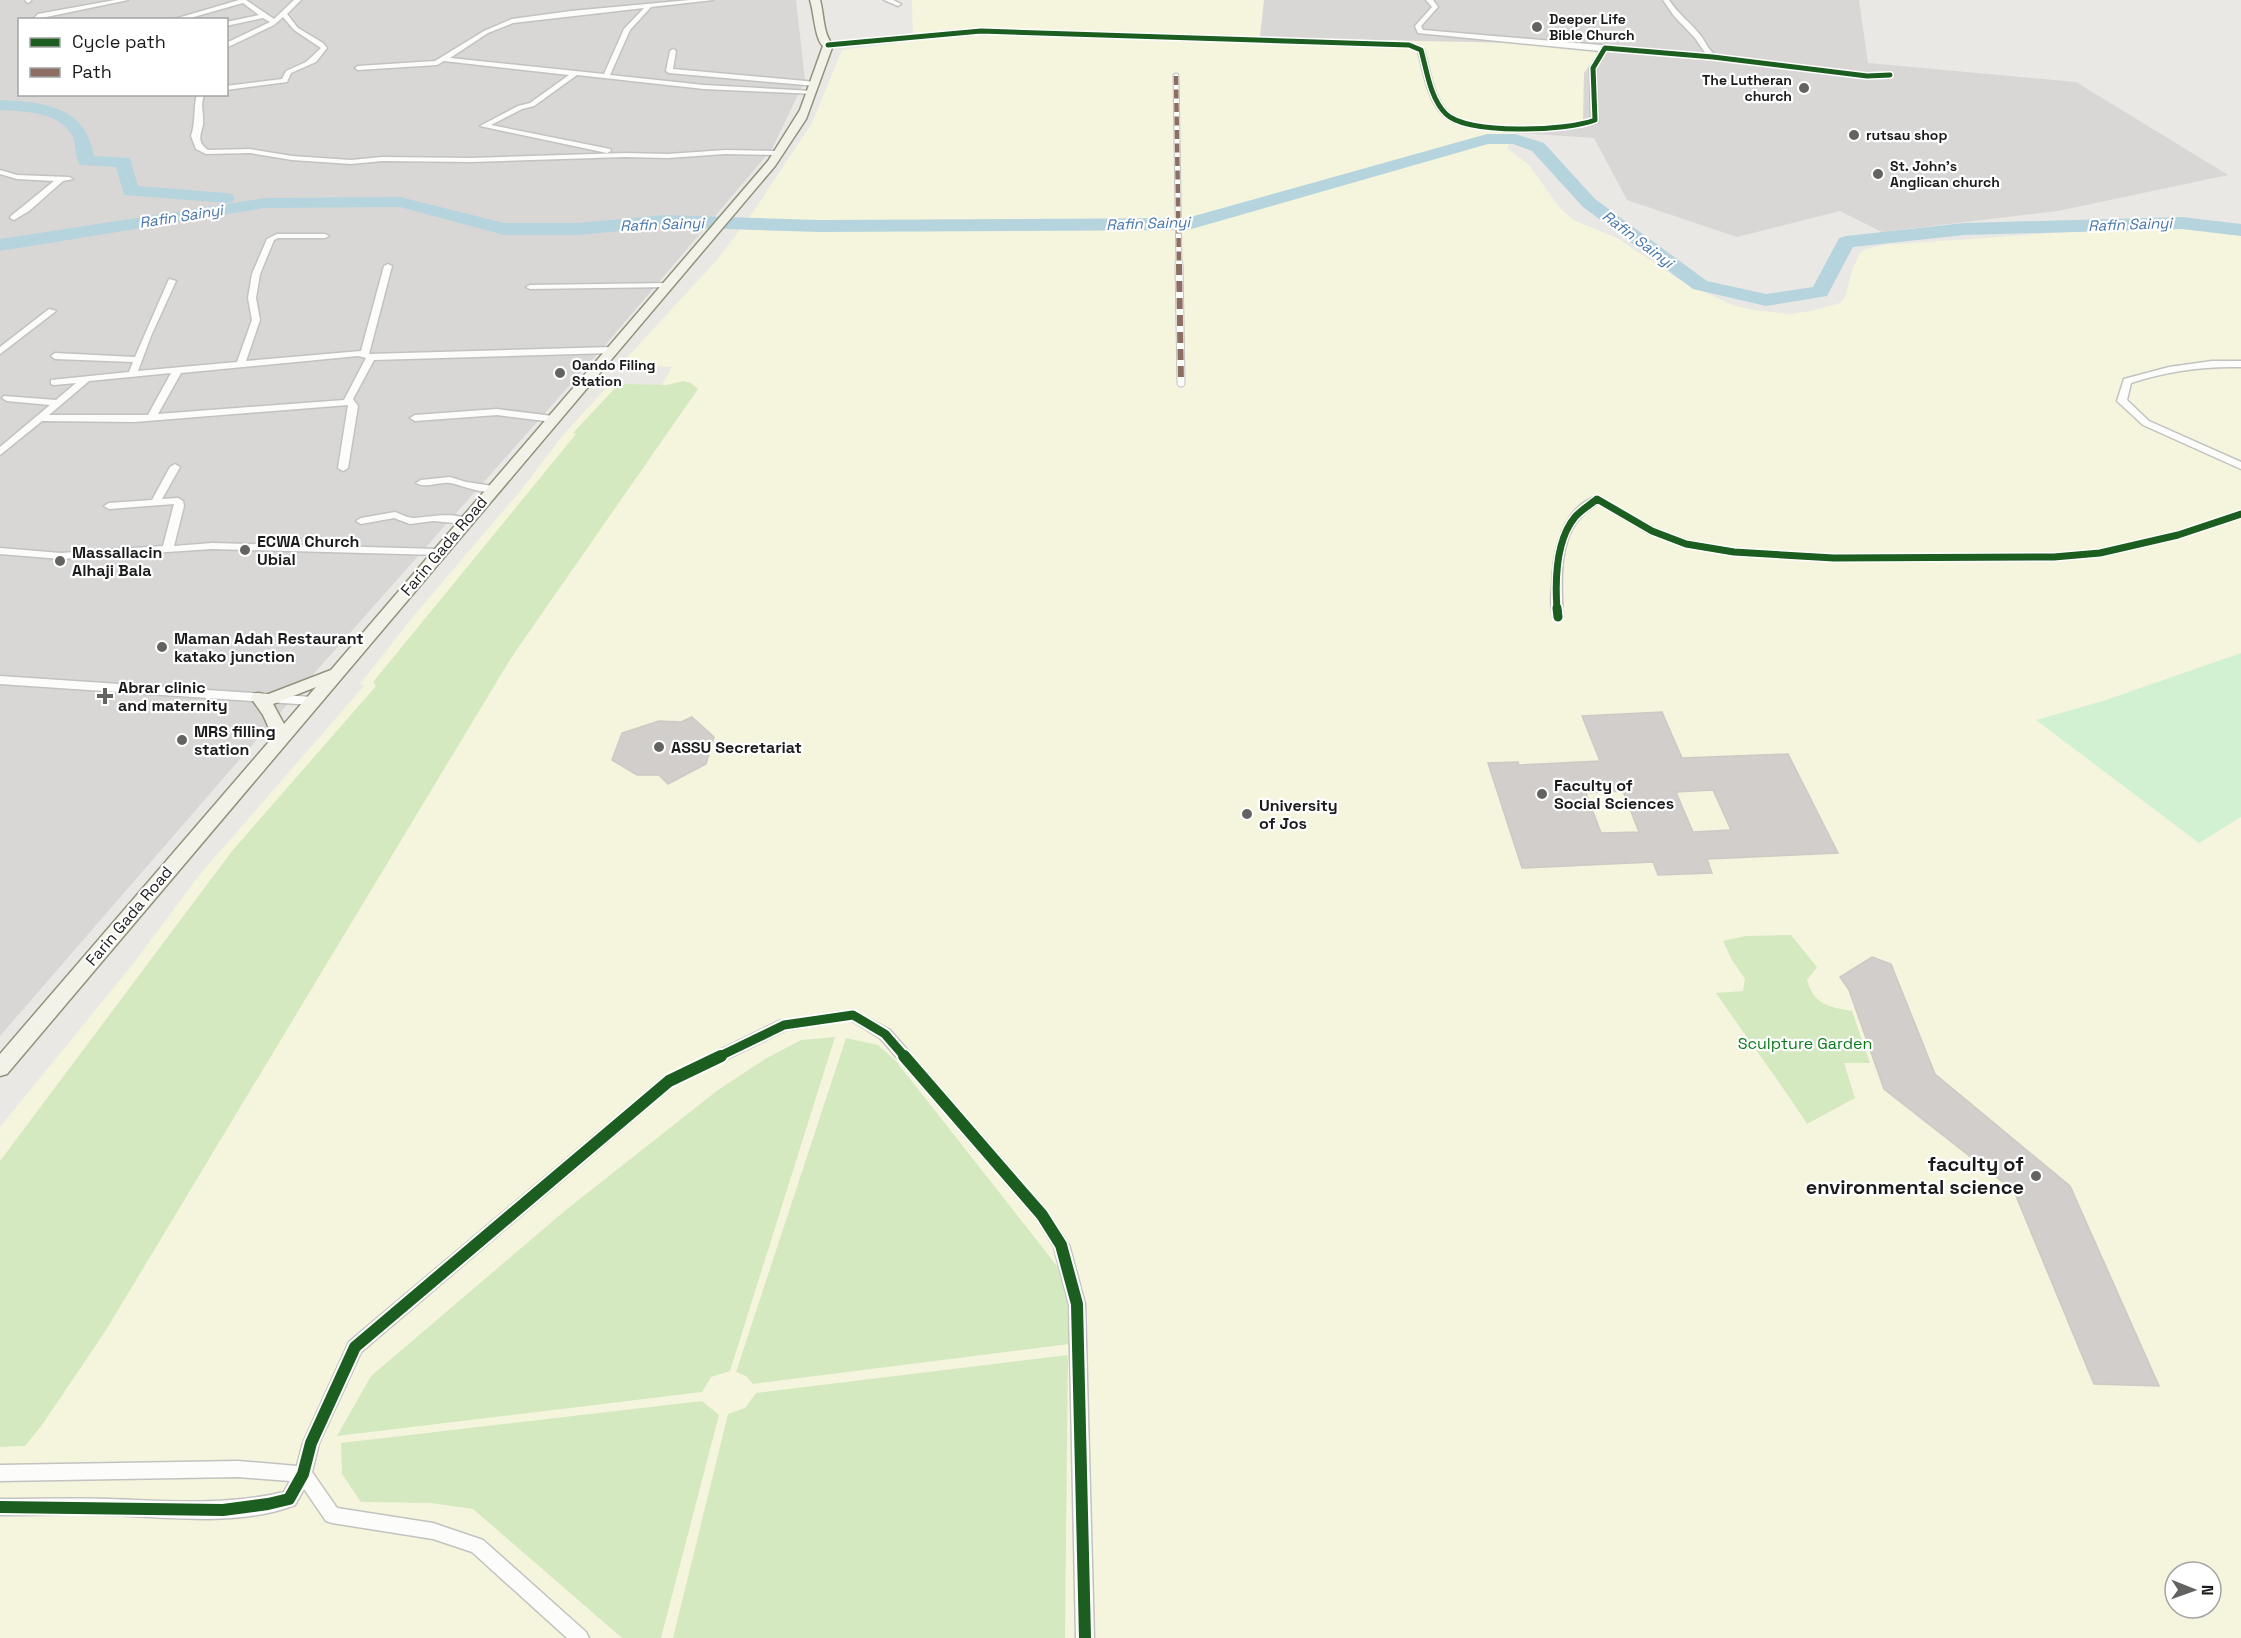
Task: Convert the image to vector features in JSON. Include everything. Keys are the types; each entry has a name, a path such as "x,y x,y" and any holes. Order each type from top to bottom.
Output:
{"main road":[{"path":"815,0 820,15 823,41 828,45"},
{"name":"Farin Gada Road","path":"0,1068 732,211 800,122 814,88 822,56 828,45"},
{"path":"282,737 265,699 337,673"}],"street":[{"path":"36,18 125,0"},
{"path":"181,18 243,0 262,16 274,22"},
{"path":"228,45 274,22 298,0"},
{"path":"358,68 437,63 486,32 512,21 710,0"},
{"path":"887,0 898,4"},
{"path":"1429,0 1435,7 1418,26 1420,32 1713,57 1857,75 1890,75"},
{"path":"1666,0 1676,15 1698,37 1705,50 1713,57"},
{"path":"606,77 627,29 650,5"},
{"path":"228,88 285,81 288,72 311,62 320,55 324,48 321,44 296,29 284,14"},
{"path":"228,24 262,16"},
{"path":"828,45 981,31 1409,45 1421,50 1438,104 1453,120 1534,129 1573,128 1590,124 1595,120 1593,68 1605,49"},
{"path":"673,51 669,71 814,88"},
{"path":"443,59 704,87 814,88"},
{"path":"577,72 531,105 520,107 484,126 626,155"},
{"path":"1176,76 1181,382"},
{"path":"200,96 196,107 199,124 195,136 199,147 206,153 250,151 292,158 351,162 382,159 471,160 778,153"},
{"path":"0,172 17,177 65,179 14,218"},
{"path":"241,364 256,320 252,298 256,274 272,239 277,236 325,236"},
{"path":"343,468 353,406 348,399 368,356 388,266"},
{"path":"133,374 172,281"},
{"path":"530,287 669,285"},
{"path":"0,351 52,311"},
{"path":"54,382 358,353 368,356 612,350"},
{"path":"55,356 138,360"},
{"path":"2241,364 2218,363 2156,370 2127,381 2122,401 2145,423 2241,466"},
{"path":"152,417 177,371"},
{"path":"0,452 16,436 42,418 86,379"},
{"path":"7,398 60,403"},
{"path":"42,418 152,417 350,402"},
{"path":"415,418 497,412 553,419"},
{"path":"156,502 175,467"},
{"path":"421,483 450,480 493,489"},
{"path":"1558,617 1556,598 1559,552 1573,518 1597,499 1652,531 1686,544 1734,552 1834,558 2054,557 2100,553 2178,535 2241,514"},
{"path":"109,506 178,501 179,506 168,548"},
{"path":"361,521 395,515 410,521 433,518 466,521"},
{"path":"0,551 61,556 233,546 439,552"},
{"path":"0,680 312,701"},
{"path":"0,1507 44,1505 184,1510 262,1507 289,1499 303,1474 311,1443 355,1347 669,1081 784,1025 853,1015 885,1034 1042,1215 1061,1245 1077,1304 1085,1638"},
{"path":"0,1473 238,1469 303,1474"},
{"path":"303,1474 332,1515 433,1531 477,1546 580,1638"}],"shaded area":[{"path":"0,0 796,0 805,80 772,149 607,343 318,669 0,1036"},
{"name":"University of Jos","path":"912,0 1264,0 1260,36 1266,38 1520,43 1600,51 1584,73 1583,119 1580,123 1517,130 1507,148 1529,165 1559,207 1573,220 1617,238 1677,278 1706,293 1735,306 1754,310 1790,314 1840,303 1845,297 1860,253 1866,249 1884,245 2155,226 2241,233 2241,1638 0,1638 0,1127 133,964 201,873 364,686 360,684 412,618 521,490 564,434 608,386 662,385 672,367 621,364 717,260 751,215 812,123 842,50 913,41"},
{"path":"942,0 1859,0 1868,63 2076,82 2228,175 2058,211 1882,232 1840,211 1737,237 1627,200 1594,138 1346,121"},
{"path":"2241,653 2241,817 2199,843 2036,720 2103,701"}],"green space":[{"path":"683,381 691,383 698,389 511,658 106,1330 42,1425 25,1446 0,1447 0,1161 232,851 376,686 373,682 576,434 573,433 616,387 623,384 667,385"},
{"name":"Sculpture Garden","path":"1791,935 1817,967 1807,980 1818,1000 1836,1008 1852,1011 1870,1063 1844,1063 1855,1098 1807,1124 1716,993 1743,991 1745,979 1723,941 1745,936"},
{"path":"835,1037 730,1371 711,1377 702,1392 337,1436 371,1376 567,1209 718,1090 765,1059 801,1040"},
{"path":"846,1038 878,1045 896,1061 1057,1266 1066,1289 1070,1344 753,1384 746,1376 736,1372"},
{"path":"1068,1355 1065,1638 673,1638 728,1414 745,1408 756,1393"},
{"path":"702,1401 719,1415 661,1638 622,1638 473,1509 431,1503 361,1502 342,1474 341,1443"}],"building":[{"name":"Faculty of Social Sciences","path":"1662,712 1682,758 1788,754 1838,853 1707,859 1712,873 1658,875 1653,862 1522,868 1488,763 1518,762 1519,765 1600,761 1582,716","holes":["1713,790 1731,830 1693,832 1676,792","1623,791 1639,832 1601,833 1586,793"]},
{"name":"ASSU Secretariat","path":"692,717 714,737 706,764 668,784 659,775 637,775 612,760 622,733 659,721 681,722"},
{"name":"faculty of environmental science","path":"1872,957 1891,964 1935,1074 2070,1186 2159,1386 2094,1384 2014,1191 1884,1089 1849,990 1840,977"}],"waterway":[{"path":"0,105 22,106 57,114 75,127 83,143 86,161 124,162 130,191 226,198"},
{"name":"Rafin Sainyi","path":"0,245 266,203 400,202 504,229 577,229 665,221 820,226 1188,224 1487,139 1515,139 1538,147 1589,203 1700,285 1766,300 1820,292 1846,242 1964,229 2182,223 2241,230"}],"marked path":[{"path":"1176,76 1181,383"}],"cycle path":[{"path":"828,45 981,31 1409,45 1421,50 1436,99 1447,115 1465,123 1526,129 1569,127 1595,120 1593,68 1605,48 1713,57 1867,76 1890,75"},
{"path":"1558,617 1558,565 1564,538 1575,517 1597,499 1652,531 1686,544 1734,552 1834,558 2054,557 2100,553 2178,535 2241,514"},
{"path":"0,1507 223,1510 246,1508 289,1499 303,1474 311,1443 355,1347 669,1081 784,1025 853,1015 885,1034 1042,1215 1061,1245 1077,1304 1085,1638"}],"place":[{"name":"Deeper Life Bible Church","path":"1537,27"},
{"name":"The Lutheran church","path":"1804,88"},
{"name":"rutsau shop","path":"1854,135"},
{"name":"St. John's Anglican church","path":"1878,174"},
{"name":"Oando Filing Station","path":"560,373"},
{"name":"ECWA Church Ubial","path":"245,550"},
{"name":"Massallacin Alhaji Bala","path":"60,561"},
{"name":"Maman Adah Restaurant katako junction","path":"162,647"},
{"name":"Abrar clinic and maternity","path":"105,696"},
{"name":"MRS filling station","path":"182,740"},
{"name":"ASSU Secretariat","path":"659,747"},
{"name":"Faculty of Social Sciences","path":"1542,794"},
{"name":"University of Jos","path":"1247,814"},
{"name":"faculty of environmental science","path":"2036,1176"}]}
